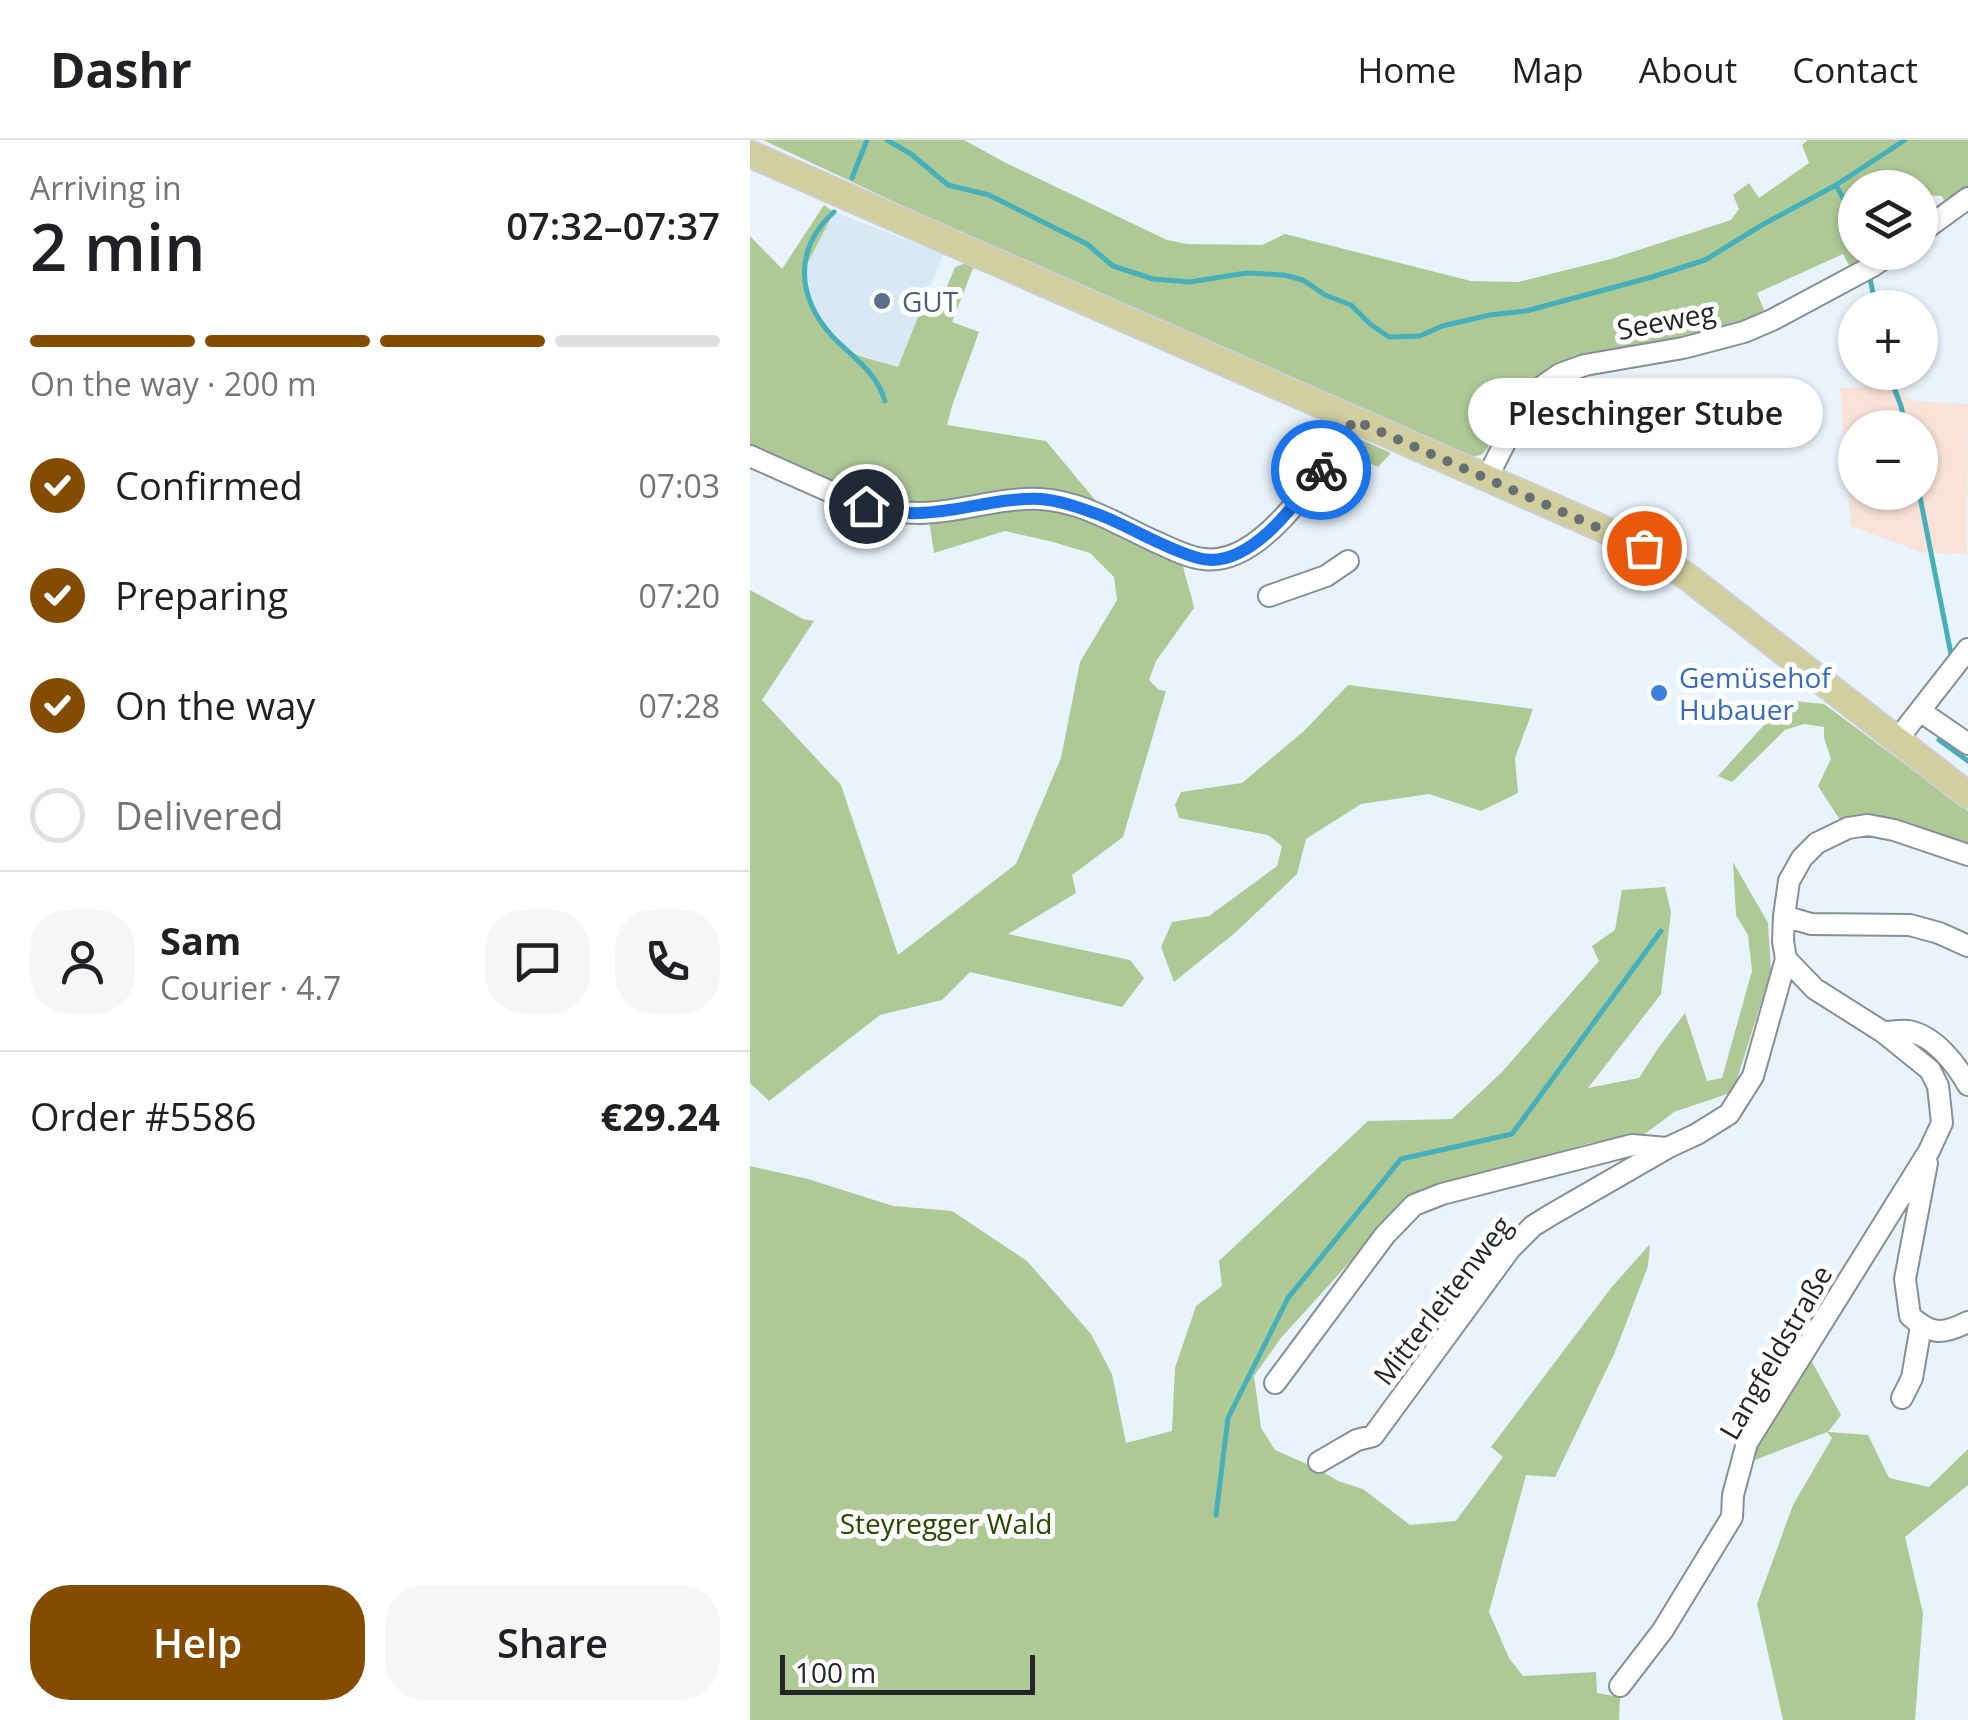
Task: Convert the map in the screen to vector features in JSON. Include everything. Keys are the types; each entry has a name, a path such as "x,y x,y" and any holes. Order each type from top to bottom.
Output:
{"main road":[{"path":"750,154 1644,548 1669,563 1968,795"}],"street":[{"path":"1938,220 1968,198"},
{"name":"Seeweg","path":"1487,478 1524,405 1560,374 1585,364 1683,348 1744,332 1866,270"},
{"path":"750,456 858,504 876,508 918,513 1014,500 1068,504 1120,522 1201,560 1232,557 1256,542 1320,472 1354,420"},
{"path":"1269,596 1326,576 1348,561"},
{"path":"1897,740 1968,649"},
{"path":"1920,711 1968,744"},
{"path":"1786,960 1784,916 1790,881 1802,858 1817,842 1848,828 1868,825 1968,855"},
{"path":"1784,916 1810,924 1910,926 1968,946"},
{"name":"Langfeldstraße","path":"1620,1686 1663,1630 1732,1517 1733,1494 1747,1443 1929,1151 1942,1123 1938,1086 1930,1070 1883,1032 1815,989 1786,960"},
{"name":"Mitterleitenweg","path":"1319,1462 1357,1440 1373,1436 1510,1249 1533,1226 1728,1114 1753,1076 1786,960"},
{"name":"Langfeldstraße","path":"1883,1032 1911,1031 1933,1043 1958,1068 1968,1085"},
{"name":"Mitterleitenweg","path":"1275,1382 1385,1235 1414,1205 1442,1194 1632,1145 1667,1148"},
{"name":"Langfeldstraße","path":"1921,1326 1910,1316 1905,1278 1929,1151"},
{"path":"1902,1398 1912,1378 1921,1326 1946,1331 1968,1322"}],"shaded area":[{"path":"834,212 943,254 898,367 850,352 829,333 813,303 804,270"},
{"path":"1840,390 1896,390 1913,401 1968,404 1967,554 1923,553 1851,526 1850,510 1938,510 1938,410 1842,410"}],"green space":[{"path":"763,140 964,140 1167,240 1262,245 1285,234 1471,281 1518,282 1611,259 1731,220 1739,209 1733,195 1749,183 1759,198 1809,163 1802,145 1808,140 1968,140 1968,188 1946,204 1938,196 1938,170 1838,170 1838,256 1757,293 1764,310 1740,324 1713,333 1562,363 1524,388 1486,450 1467,458 969,237"},
{"path":"824,205 834,212 804,270 812,305 833,338 856,354 898,367 920,312 935,316 955,267 966,263 974,266 952,322 979,332 947,425 1046,441 1101,507 896,504 869,500 750,448 750,236 782,269"},
{"path":"1353,436 1391,453 1378,467 1343,451"},
{"path":"1025,505 1064,511 1182,560 1193,602 1194,608 1156,661 1149,680 1166,691 1123,837 1072,875 1076,893 1008,934 1130,960 1144,978 1122,1007 970,972 942,1000 880,1015 769,1101 750,1083 750,590 814,621 762,700 841,785 898,955 1016,864 1061,758 1080,662 1117,600 1114,577 1090,553 1053,542 1005,531 934,553 929,520"},
{"path":"1348,685 1533,709 1515,758 1518,793 1481,811 1429,794 1361,804 1306,839 1297,874 1236,932 1174,982 1161,947 1172,922 1209,916 1277,866 1282,846 1268,835 1179,818 1175,805 1181,792 1242,783 1305,730"},
{"path":"1794,701 1824,704 1968,811 1968,848 1879,819 1840,820 1818,786 1831,759 1824,727 1804,724 1785,730 1732,782 1718,776 1773,715"},
{"name":"Steyregger Wald","path":"1733,862 1768,923 1771,971 1733,1092 1674,1112 1638,1139 1590,1143 1406,1200 1281,1338 1254,1376 1261,1428 1275,1450 1363,1489 1410,1525 1456,1521 1503,1457 1491,1447 1611,1288 1650,1244 1648,1266 1615,1352 1555,1477 1526,1475 1489,1612 1509,1658 1523,1676 1596,1672 1597,1693 1620,1697 1619,1720 750,1720 750,1166 808,1179 893,1206 952,1211 1027,1261 1091,1334 1112,1374 1126,1443 1172,1431 1175,1368 1196,1306 1222,1286 1219,1261 1368,1121 1452,1119 1502,1072 1599,961 1592,946 1615,930 1622,890 1665,887 1671,912 1661,994 1588,1088 1639,1078 1685,1013 1707,1081 1722,1078 1752,971 1748,935 1736,915"},
{"path":"1806,1362 1812,1362 1841,1415 1828,1432 1868,1435 1889,1478 1929,1487 1968,1449 1968,1485 1905,1537 1923,1613 1915,1720 1783,1720 1757,1604 1793,1505 1832,1438 1827,1432 1755,1460 1757,1446"}],"waterway":[{"path":"852,178 867,140"},
{"path":"887,140 948,185 989,195 1087,244 1113,266 1153,279 1190,282 1246,273 1284,275 1303,280 1325,295 1351,305 1389,337 1420,336 1442,326 1526,311 1705,260 1836,185 1905,140"},
{"path":"1836,185 1838,189"},
{"path":"834,212 811,242 804,273 806,289 820,321 870,373 885,401"},
{"path":"1870,278 1872,290"},
{"path":"1895,390 1902,410"},
{"path":"1923,510 1951,654"},
{"path":"1939,740 1968,761"},
{"path":"1216,1515 1228,1418 1288,1298 1401,1159 1512,1134 1661,931"}],"way so far":[{"path":"1321,470 1354,420 1644,548"}],"place":[{"name":"GUT","path":"882,301"},
{"name":"Pleschinger Stube","path":"1644,548"},
{"name":"Gemüsehof Hubauer","path":"1659,693"}],"route":[{"path":"866,506 918,513 1014,500 1054,501 1120,522 1201,560 1217,560 1232,557 1268,532 1321,470"}]}
